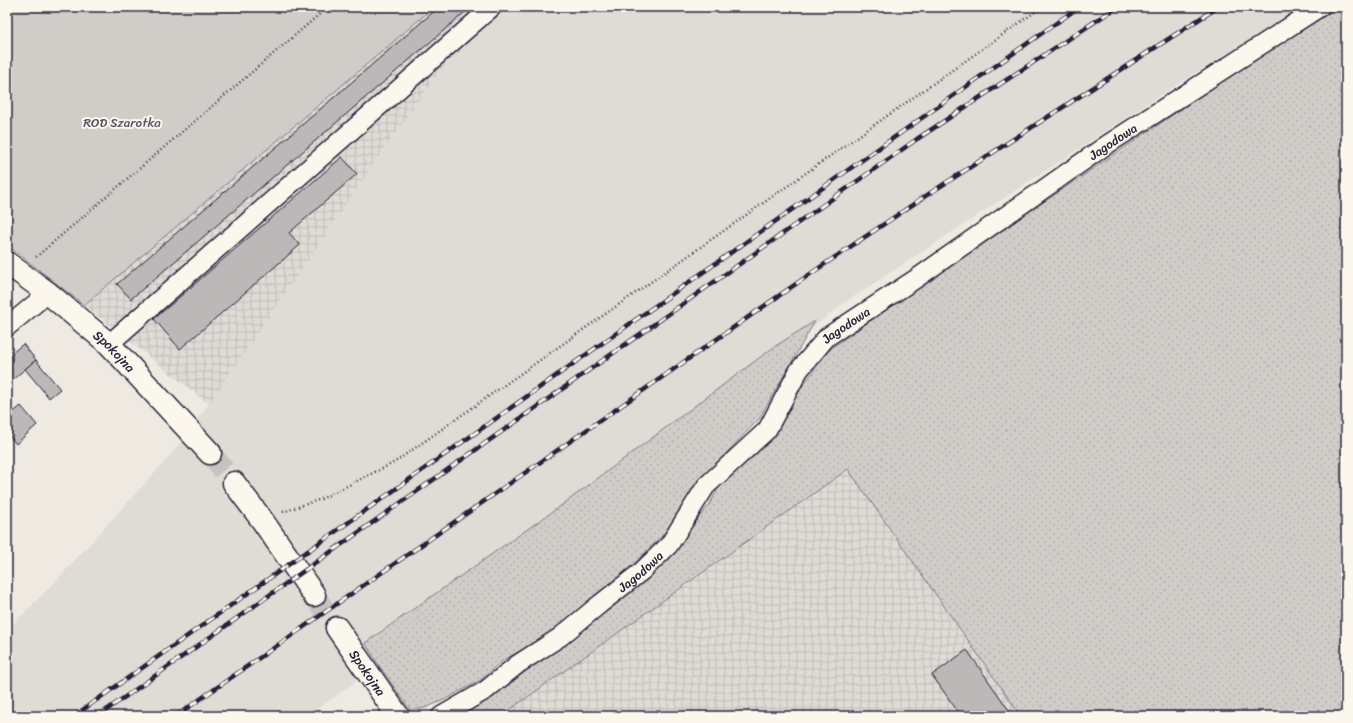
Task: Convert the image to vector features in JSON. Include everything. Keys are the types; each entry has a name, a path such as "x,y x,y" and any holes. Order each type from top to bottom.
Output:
{"street":[{"path":"109,344 492,7"},
{"name":"Jagodowa","path":"441,716 486,690 518,664 560,637 642,571 669,545 706,486 767,430 799,370 827,338 917,278 1105,146 1320,7"},
{"name":"Spokojna","path":"13,267 109,344 210,453"},
{"path":"7,327 48,294"},
{"path":"234,483 262,520 314,595"},
{"name":"Spokojna","path":"337,628 398,716"}],"path":[{"path":"13,267 328,7"},
{"path":"262,520 321,499 395,462 1042,7"}],"shaded area":[{"path":"434,7 505,7 440,71 378,158 209,404 84,305"},
{"path":"505,7 1303,7 1176,85 844,303 404,641 343,691 307,716 7,716 7,630 55,582 169,457 209,404 378,158 440,71"},
{"path":"849,469 1021,716 501,716"}],"green space":[{"name":"ROD Szarotka","path":"7,7 434,7 84,305 7,245"},
{"path":"1339,7 1346,7 1346,716 1021,716 848,469 501,716 462,716 545,658 669,560 680,541 709,505 720,485 771,439 805,382 830,349 955,262 1242,68"},
{"path":"815,321 759,419 708,472 663,535 633,565 550,634 502,661 479,681 444,700 425,708 410,710 365,643 562,505 774,347"}],"building":[{"path":"439,7 471,7 131,299 117,284"},
{"path":"342,157 357,174 289,233 300,245 180,349 154,319"},
{"path":"23,344 36,360 12,380 7,374 7,357"},
{"path":"36,360 60,389 49,398 25,369"},
{"path":"21,406 37,425 16,444 7,433 7,417"},
{"path":"967,650 1013,716 961,716 932,675"}],"tunnel":[{"path":"210,453 234,483"},
{"path":"314,595 337,628"}],"railway":[{"path":"74,716 1079,7"},
{"path":"98,716 917,139 1117,7"},
{"path":"176,716 816,270 924,197 1218,7"}]}
